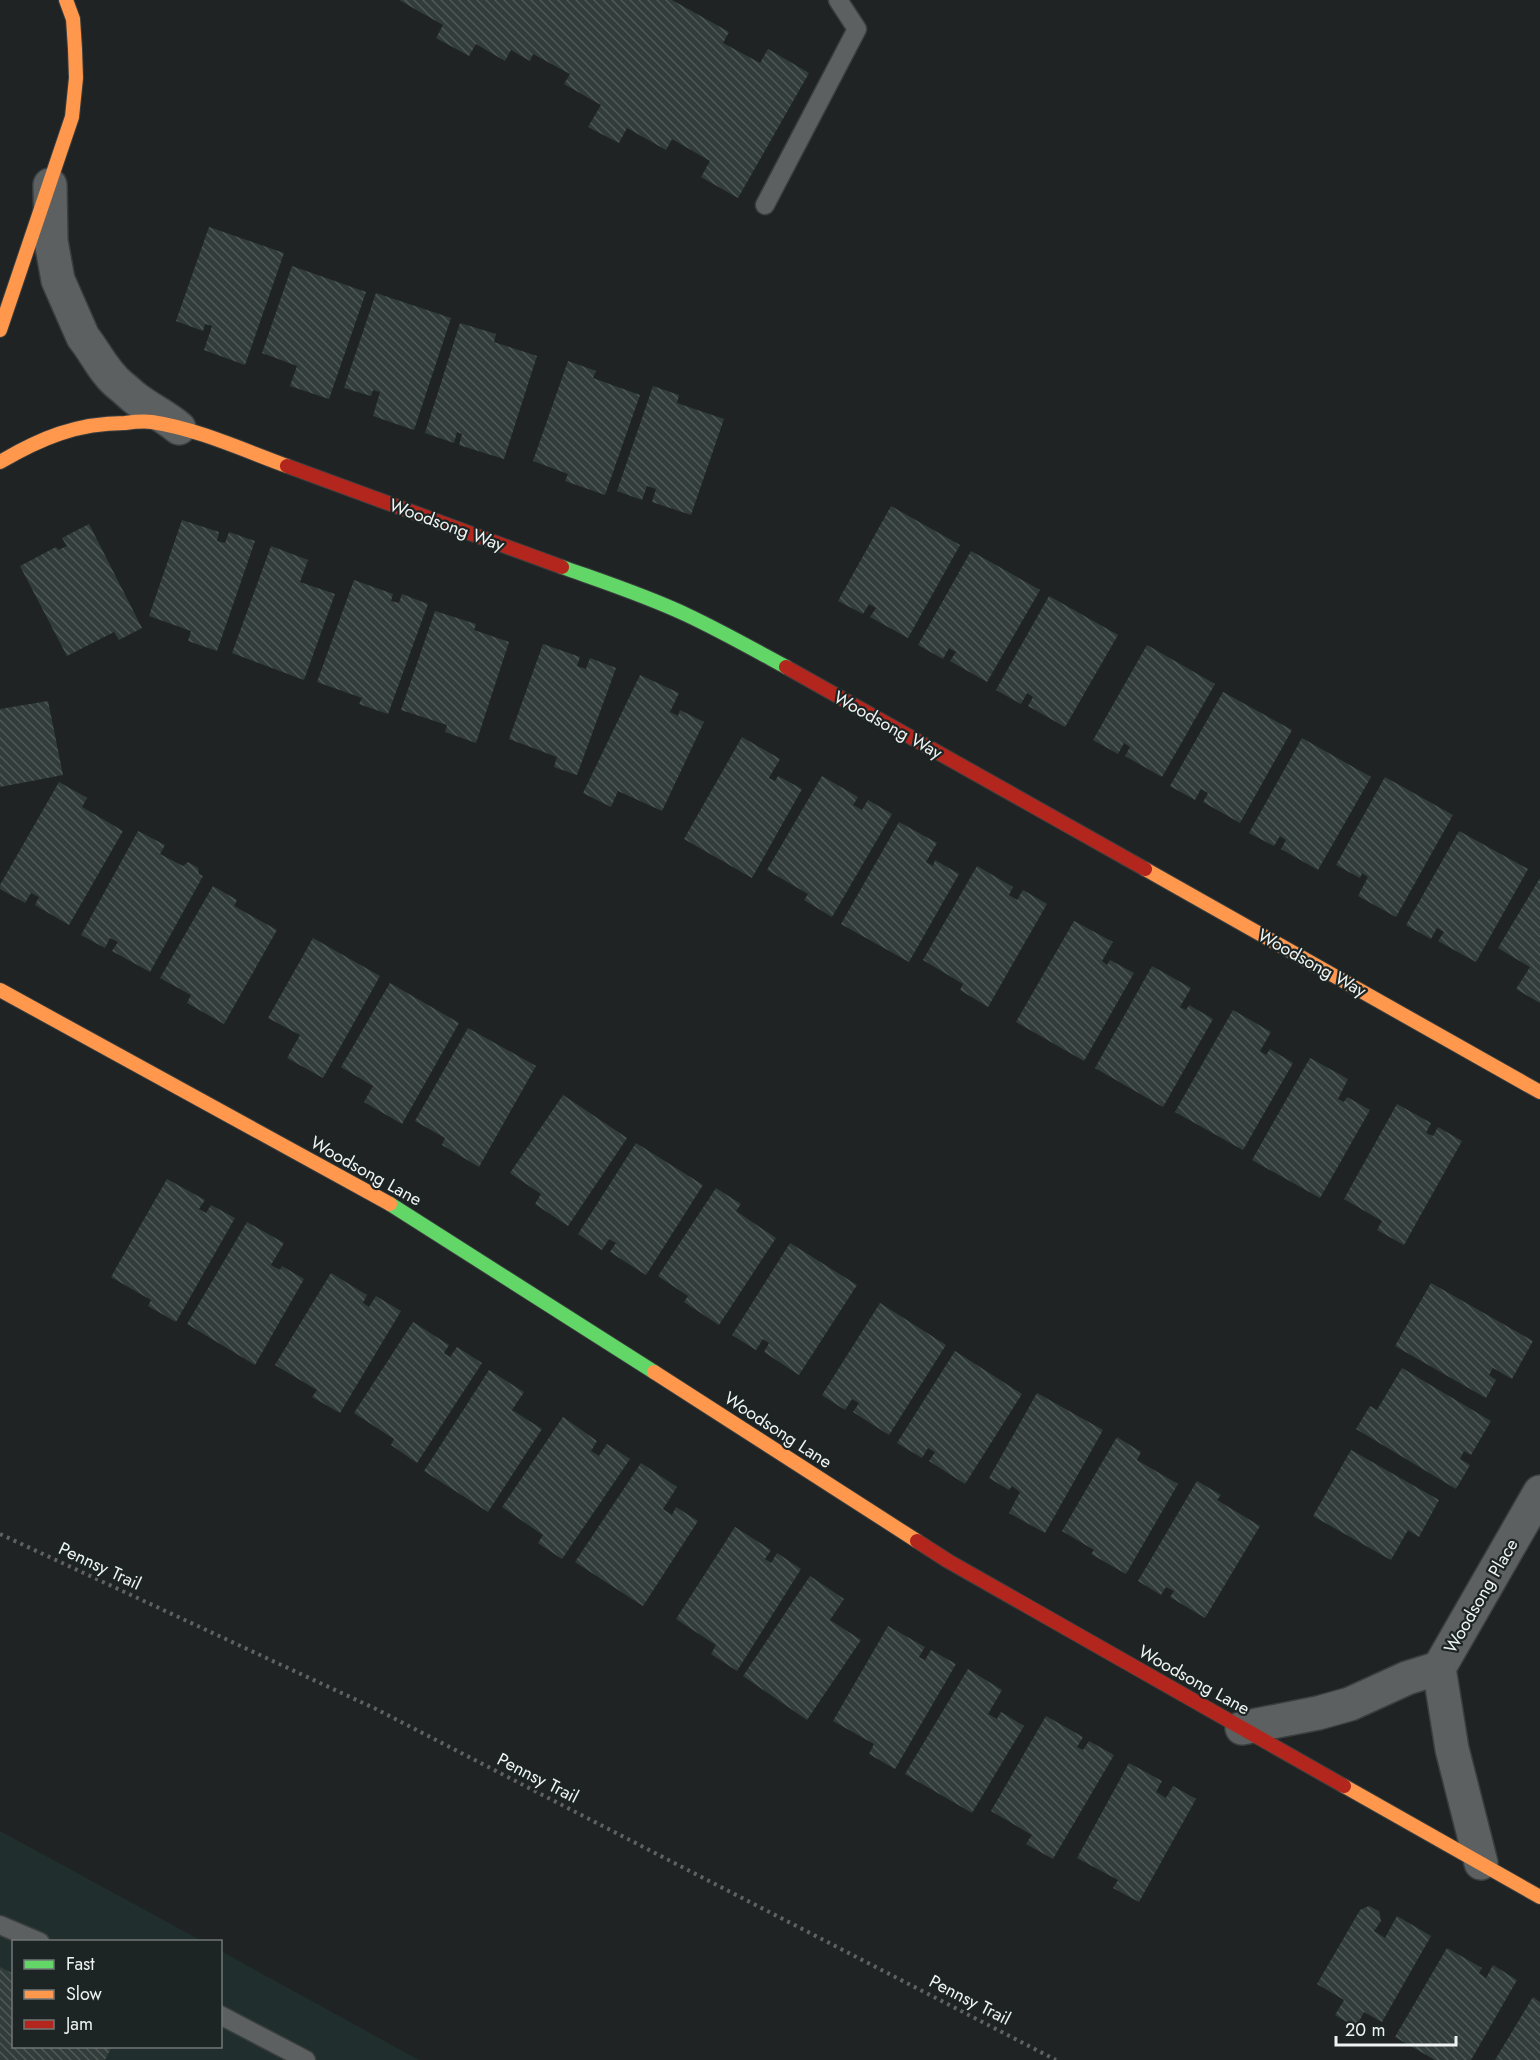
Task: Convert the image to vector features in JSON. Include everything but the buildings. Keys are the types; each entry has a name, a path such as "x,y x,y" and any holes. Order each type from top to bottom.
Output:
{"street":[{"name":"Woodsong Way","path":"66,0 73,19 76,78 72,117 54,171 51,241 58,280 82,337 93,354 120,385 135,398 190,431 610,584 687,615 740,641 1540,1092"},
{"path":"0,330 54,171"},
{"path":"0,462 33,443 72,429 102,423 152,422 190,431"},
{"name":"Woodsong Lane","path":"0,990 410,1215 948,1561 1540,1897"},
{"name":"Woodsong Place","path":"1439,1668 1540,1492"},
{"path":"1242,1728 1350,1704 1407,1678 1439,1668 1454,1758 1481,1863"}],"lane":[{"path":"765,205 856,29 838,0"},
{"path":"0,1925 38,1940"},
{"path":"222,2016 306,2060"}],"path":[{"name":"Pennsy Trail","path":"0,1534 376,1709 1056,2060"}],"shaded area":[{"path":"0,1831 200,1940 12,1940 12,2048 222,2048 222,1952 419,2060 0,2060"}],"traffic: fast":[{"path":"562,567 672,608 786,667"},
{"path":"390,1204 654,1372"}],"traffic: slow":[{"path":"0,330 72,117 76,78 75,49 73,19 66,0"},
{"path":"0,462 45,439 75,429 108,424 152,422 203,435 287,466"},
{"path":"1145,869 1540,1092"},
{"path":"0,990 390,1204"},
{"path":"654,1372 917,1541"},
{"path":"1344,1786 1540,1897"}],"traffic: jam":[{"path":"287,466 562,567"},
{"path":"786,667 1145,869"},
{"path":"917,1541 948,1561 1344,1786"}]}
